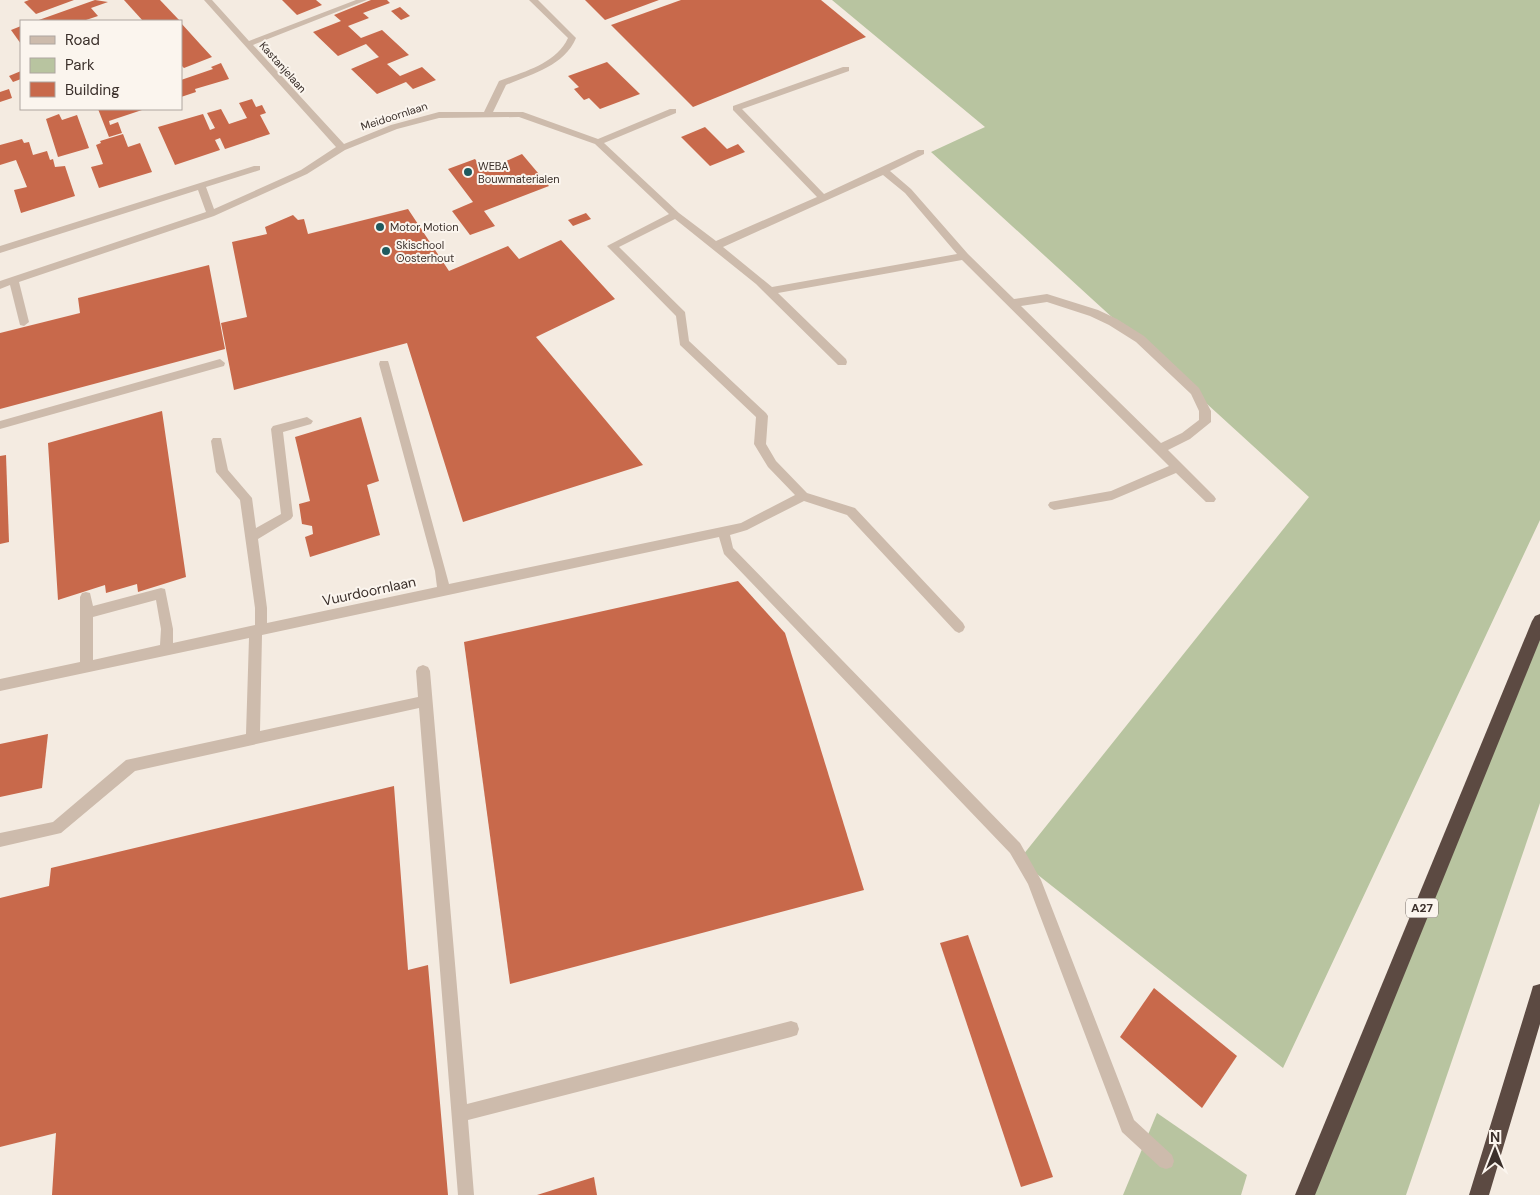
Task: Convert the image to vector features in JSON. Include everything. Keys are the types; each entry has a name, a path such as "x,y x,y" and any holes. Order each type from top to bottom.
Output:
{"highway":[{"name":"A27","path":"1305,1195 1540,621"},
{"path":"1479,1195 1540,993"}],"street":[{"name":"Kastanjelaan","path":"208,0 342,148"},
{"path":"248,44 364,0"},
{"path":"487,114 502,83 554,60 570,46 572,38 533,0"},
{"path":"822,198 736,108 846,69"},
{"path":"673,111 598,142 676,216 770,291 842,362"},
{"name":"Meidoornlaan","path":"0,285 211,214 304,172 342,148 394,127 439,115 520,114 598,142"},
{"path":"715,246 884,171 921,152"},
{"path":"0,250 257,168"},
{"path":"884,171 908,190 964,256 1210,499"},
{"path":"201,186 211,214"},
{"path":"676,216 612,246 681,315 684,342 762,416 760,444 772,464 803,496 851,512 959,627"},
{"path":"770,291 964,256"},
{"path":"14,281 24,322"},
{"path":"1012,303 1047,298 1094,313 1113,322 1140,339 1175,370 1195,391 1205,410 1205,422 1186,436 1160,449"},
{"path":"0,425 220,363"},
{"path":"384,364 441,571 444,590"},
{"path":"250,538 287,516 277,429 307,421"},
{"path":"217,441 222,472 246,498 261,608 258,630 253,738"},
{"path":"1054,505 1112,495 1178,468"},
{"name":"Vuurdoornlaan","path":"0,685 723,532 743,527 803,496"},
{"path":"723,532 728,550 1015,848 1034,880 1128,1126 1166,1161"},
{"path":"87,613 161,593 167,628 166,650"},
{"path":"86,597 86,666"},
{"path":"423,671 466,1195"},
{"path":"0,840 56,828 131,765 426,701"},
{"path":"460,1114 791,1029"}],"green space":[{"path":"832,0 1540,0 1540,520 1283,1068 1019,860 1309,497 931,152 985,127"},
{"path":"1540,613 1540,803 1406,1195 1308,1195"},
{"path":"1157,1113 1247,1175 1241,1195 1123,1195"}],"building":[{"path":"29,0 74,0 36,14 24,2"},
{"path":"95,0 108,2 91,8 98,16 86,20 39,20"},
{"path":"124,0 160,0 179,20 142,20"},
{"path":"282,0 316,0 322,5 297,15"},
{"path":"371,0 387,0 390,3 363,13 369,18 348,26 361,38 382,30 409,55 387,64 400,76 422,67 436,80 413,89 406,82 377,94 351,69 379,57 366,44 338,56 313,32 341,21 334,15"},
{"path":"585,0 659,0 605,20"},
{"path":"681,0 821,0 866,37 693,107 611,25"},
{"path":"400,7 410,16 401,20 391,11"},
{"path":"182,24 212,57 184,68 182,66"},
{"path":"20,26 20,43 11,30"},
{"path":"607,62 640,94 600,109 589,98 584,100 574,89 579,87 568,76"},
{"path":"221,63 229,79 195,89 196,92 182,97 182,80 213,69 211,67"},
{"path":"20,71 20,79 13,82 9,76"},
{"path":"9,89 12,98 0,102 0,92"},
{"path":"252,99 256,107 262,105 266,113 260,115 270,134 225,149 220,138 215,140 220,150 175,165 158,127 203,114 210,130 215,128 207,113 221,109 229,124 247,118 239,103"},
{"path":"98,110 142,110 109,121 110,125 118,122 122,133 109,137"},
{"path":"59,114 62,120 77,115 89,148 58,157 46,119"},
{"path":"705,127 727,149 738,144 745,152 710,166 681,137"},
{"path":"123,134 128,147 140,143 152,172 99,188 91,167 103,164 96,145 101,143 100,141"},
{"path":"22,139 24,143 29,142 33,155 47,151 50,160 53,159 55,167 65,166 75,196 21,213 14,190 27,187 16,160 0,165 0,145"},
{"path":"522,154 549,186 484,211 495,226 470,235 452,211 473,202 448,169 475,159 484,171"},
{"path":"408,209 449,271 508,246 519,259 561,240 615,299 536,337 643,465 463,522 407,343 234,390 221,323 247,317 232,242 267,234 265,227 293,215 298,220 304,219 308,234"},
{"path":"586,213 591,219 573,226 568,220"},
{"path":"209,265 225,349 0,409 0,333 80,313 78,298"},
{"path":"162,411 186,577 138,592 137,584 106,593 105,585 58,600 48,443"},
{"path":"361,417 379,481 367,485 380,535 310,557 305,537 313,534 312,526 302,524 299,504 310,501 295,437"},
{"path":"6,455 9,542 0,544 0,456"},
{"path":"738,581 785,633 864,890 510,984 464,642"},
{"path":"48,734 42,788 0,797 0,744"},
{"path":"394,786 408,970 428,965 448,1195 52,1195 56,1133 0,1147 0,898 49,886 51,868"},
{"path":"968,935 1053,1177 1021,1187 940,943"},
{"path":"1154,988 1237,1056 1202,1108 1120,1037"},
{"path":"594,1177 597,1195 537,1195"}],"place":[{"name":"WEBA Bouwmaterialen","path":"468,172"},
{"name":"Motor Motion","path":"380,227"},
{"name":"Skischool Oosterhout","path":"386,251"}]}
